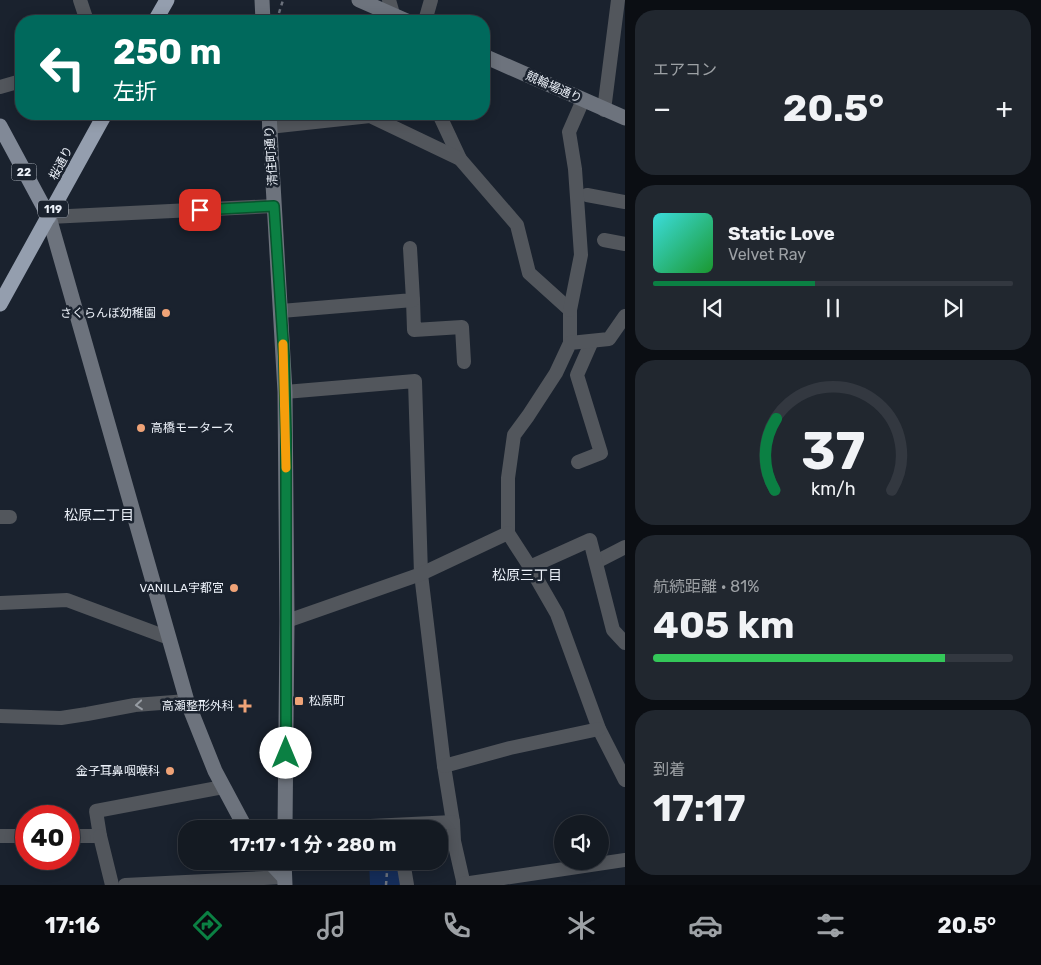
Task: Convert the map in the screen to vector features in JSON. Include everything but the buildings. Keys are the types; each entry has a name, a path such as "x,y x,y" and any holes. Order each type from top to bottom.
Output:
{"highway":[{"path":"158,15 167,0"},
{"name":"桜通り","path":"0,304 102,120"}],"main road":[{"name":"22","path":"0,126 49,217"}],"street":[{"path":"80,0 85,15"},
{"path":"262,0 263,15"},
{"path":"359,0 396,14"},
{"path":"426,15 431,0"},
{"path":"604,110 618,0"},
{"name":"競輪場通り","path":"490,59 625,118"},
{"path":"0,87 15,83"},
{"path":"583,100 569,132 575,169 581,255 570,310 570,343 556,373 514,435 508,478 508,534 530,567 557,614 599,729 625,780"},
{"name":"清住町通り","path":"269,120 285,392 285,820"},
{"path":"378,120 460,160"},
{"path":"442,120 460,160 517,226 529,273 570,310"},
{"path":"587,195 625,202"},
{"path":"241,820 202,742 187,702 49,217 274,206"},
{"path":"604,240 625,244"},
{"path":"410,248 414,330 462,327 464,362"},
{"path":"281,311 413,300"},
{"path":"570,343 609,339 625,316"},
{"path":"578,462 601,453 577,375 592,341"},
{"path":"285,392 415,381 421,574 454,842 464,885 625,860"},
{"path":"286,621 421,574 508,534"},
{"path":"530,567 590,540 613,630 625,642"},
{"path":"596,562 625,547"},
{"path":"0,603 68,600 169,638"},
{"path":"0,716 61,718 135,705 187,702"},
{"path":"444,766 510,748 599,729"},
{"path":"112,885 96,811 223,787"},
{"path":"448,822 453,822"},
{"path":"0,836 15,836"},
{"path":"80,836 100,836"},
{"path":"275,870 284,881"},
{"path":"404,870 407,885"},
{"path":"125,885 284,881"}],"path":[{"path":"278,13 282,0"}],"shaded area":[{"path":"369,870 404,870 407,885 370,885"}],"slow traffic":[{"path":"283,344 286,468"}],"place":[{"name":"さくらんぼ幼稚園","path":"166,313"},
{"name":"高橋モータース","path":"141,428"},
{"name":"VANILLA宇都宮","path":"234,588"},
{"name":"松原町","path":"299,701"},
{"name":"高瀬整形外科","path":"245,706"},
{"name":"金子耳鼻咽喉科","path":"170,771"}],"district":[{"name":"松原二丁目","path":"99,515"},
{"name":"松原三丁目","path":"527,575"}],"route":[{"path":"200,210 274,206 284,356 286,435 286,753"}]}
